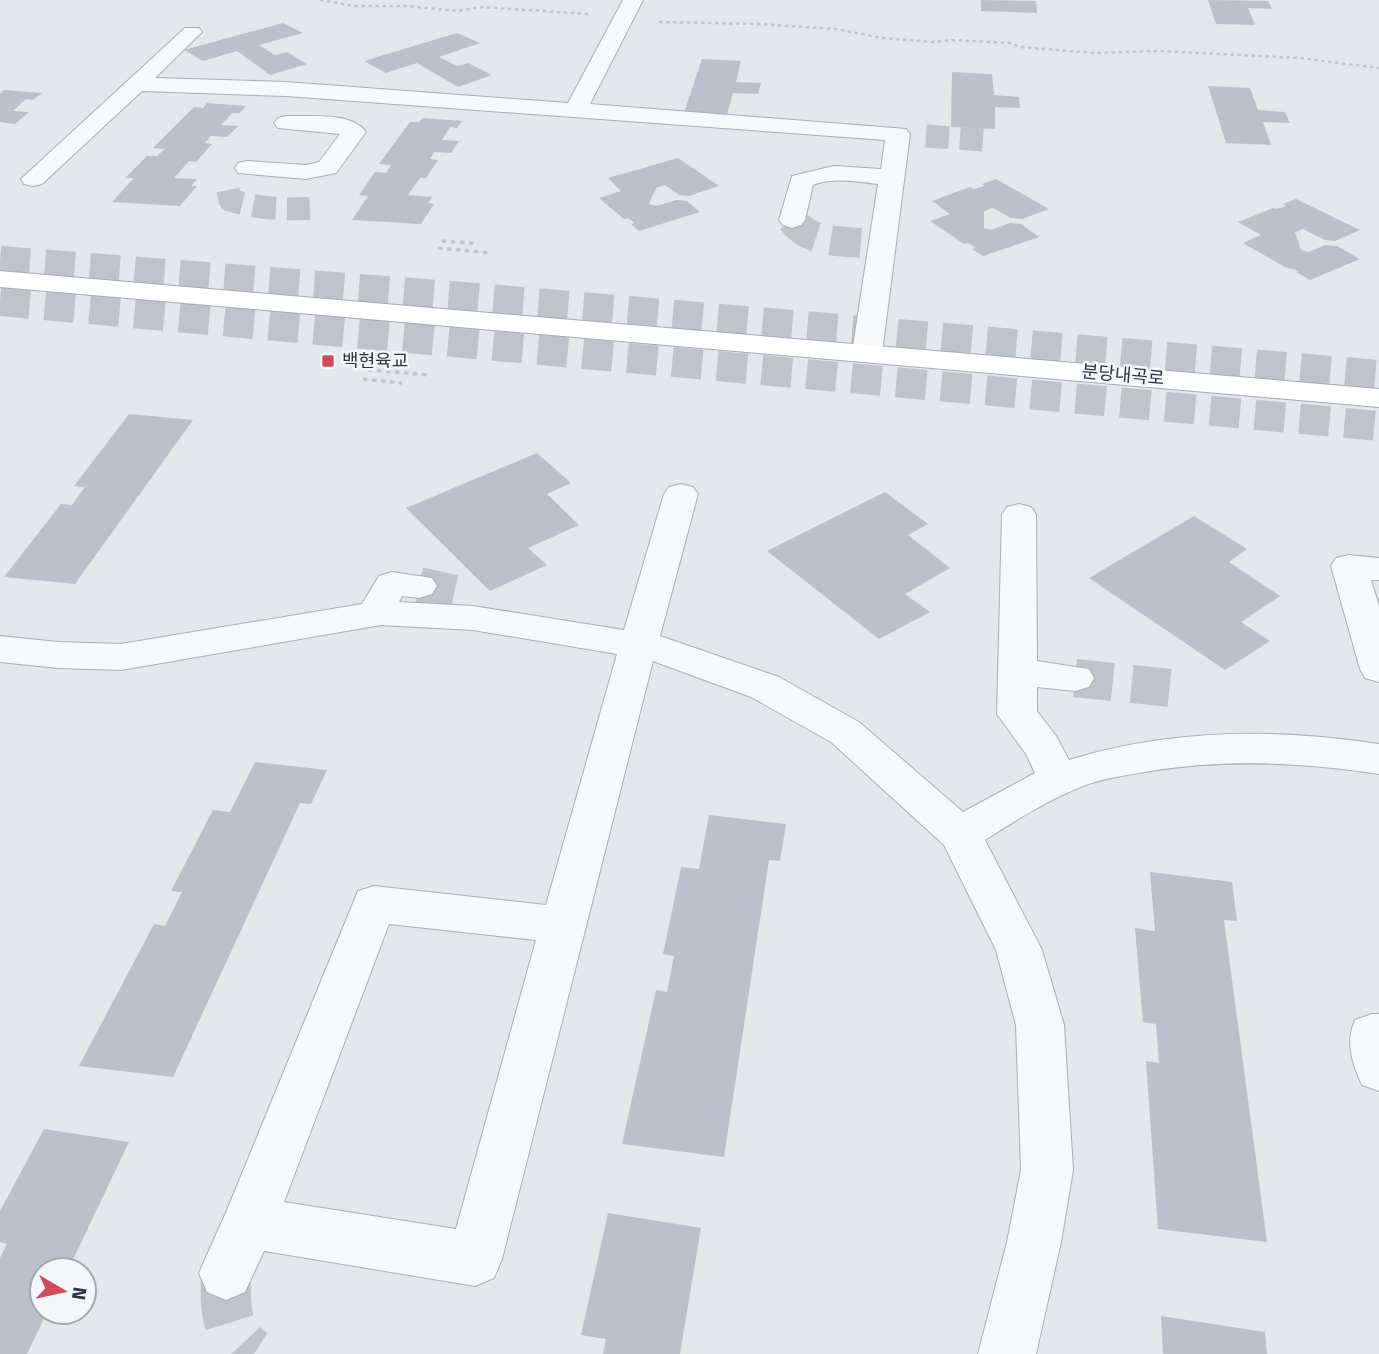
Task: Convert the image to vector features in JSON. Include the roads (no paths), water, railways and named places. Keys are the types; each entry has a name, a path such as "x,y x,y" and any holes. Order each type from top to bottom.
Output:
{"main road":[{"name":"분당내곡로","path":"0,279 1379,398"}],"lane":[{"path":"575,112 633,0"},
{"path":"33,179 192,32"},
{"path":"136,84 313,91 926,136"},
{"path":"260,153 313,91"},
{"path":"867,353 898,134"},
{"path":"792,219 801,181 813,175 893,178"},
{"path":"249,1223 475,1259 638,645 681,494"},
{"path":"1019,514 1017,714 1042,747 1059,779"},
{"path":"1379,569 1349,566 1379,669"},
{"path":"381,613 380,603 392,584 419,586"},
{"path":"0,649 58,655 121,657 381,613 472,618 665,650 765,687 845,732 960,834 1019,950 1040,1025 1047,1170 1034,1242 1007,1354"},
{"path":"1017,672 1075,678"},
{"path":"960,834 1059,779 1108,764 1186,750 1260,745 1336,751 1379,758"},
{"path":"226,1273 249,1223 374,904 564,925"},
{"path":"1379,1035 1372,1034 1379,1069"}],"tunnel":[{"path":"926,136 983,140"},
{"path":"228,190 230,200 251,205 283,209 316,208"},
{"path":"792,220 806,233 814,236 832,241 861,243"},
{"path":"0,261 476,298 1379,375"},
{"path":"0,301 1379,426"},
{"path":"419,586 454,594"},
{"path":"1075,678 1181,689"},
{"path":"226,1273 228,1318 237,1338 254,1354"}],"place":[{"name":"백현육교","path":"328,361"}]}
